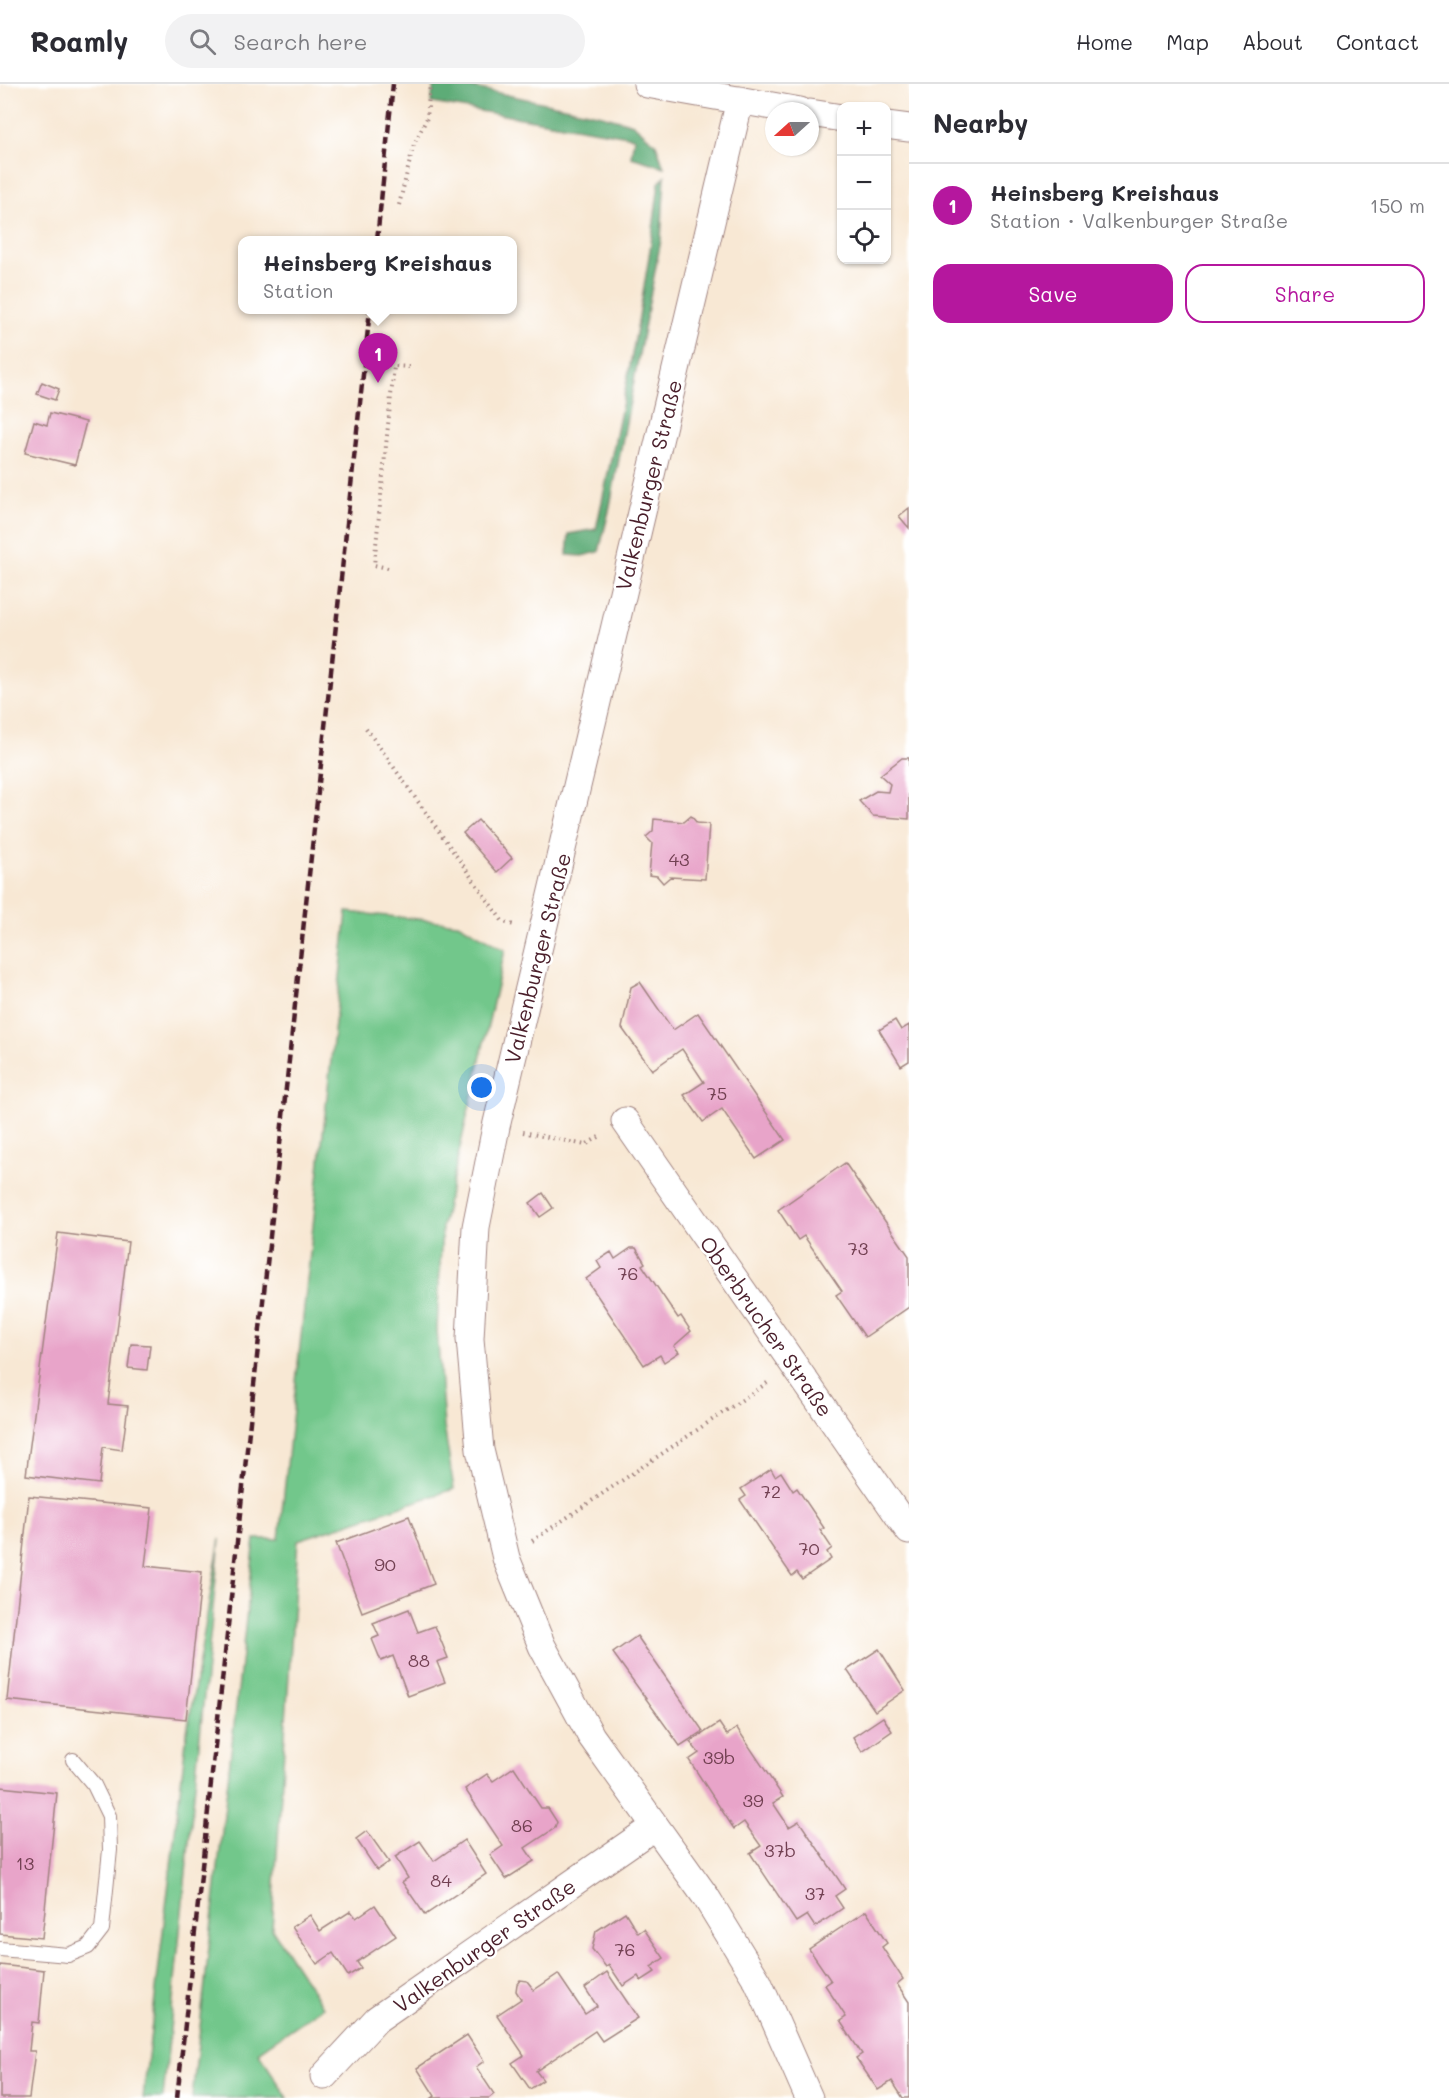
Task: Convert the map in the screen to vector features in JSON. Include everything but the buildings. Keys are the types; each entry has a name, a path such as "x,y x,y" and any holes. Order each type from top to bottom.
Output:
{"street":[{"path":"647,84 765,105"},
{"name":"Valkenburger Straße","path":"740,100 496,1127 476,1227 470,1340 480,1450 506,1558 542,1646 591,1736 706,1897 758,1982 808,2098"},
{"path":"819,114 837,117"},
{"path":"891,126 909,128"},
{"name":"Oberbrucher Straße","path":"625,1120 909,1532"},
{"name":"Valkenburger Straße","path":"324,2076 377,2019 655,1826"}],"lane":[{"path":"0,1948 68,1955 88,1947 102,1929 110,1850 109,1816 94,1785 73,1760"}],"path":[{"path":"399,205 414,144 427,118 430,84"},
{"path":"388,568 374,565 385,426 394,366 409,366"},
{"path":"366,728 503,922 543,934"},
{"path":"496,1127 585,1145 625,1120"},
{"path":"506,1558 794,1365"}],"green space":[{"path":"434,84 456,84 602,115 633,124 656,144 664,167 631,157 634,137 431,103"},
{"path":"665,176 661,240 609,511 599,552 582,556 567,555 569,534 596,529 640,314 659,183"},
{"path":"347,912 458,923 505,950 442,1227 437,1329 444,1426 454,1489 298,1540 272,1929 323,2007 258,2052 288,2098 192,2098 255,1539 279,1539"},
{"path":"220,1539 163,2098 143,2098 187,1732"}],"railway":[{"path":"377,236 393,84"},
{"path":"177,2098 370,314"}],"place":[{"name":"Heinsberg Kreishaus","path":"378,383"}]}
